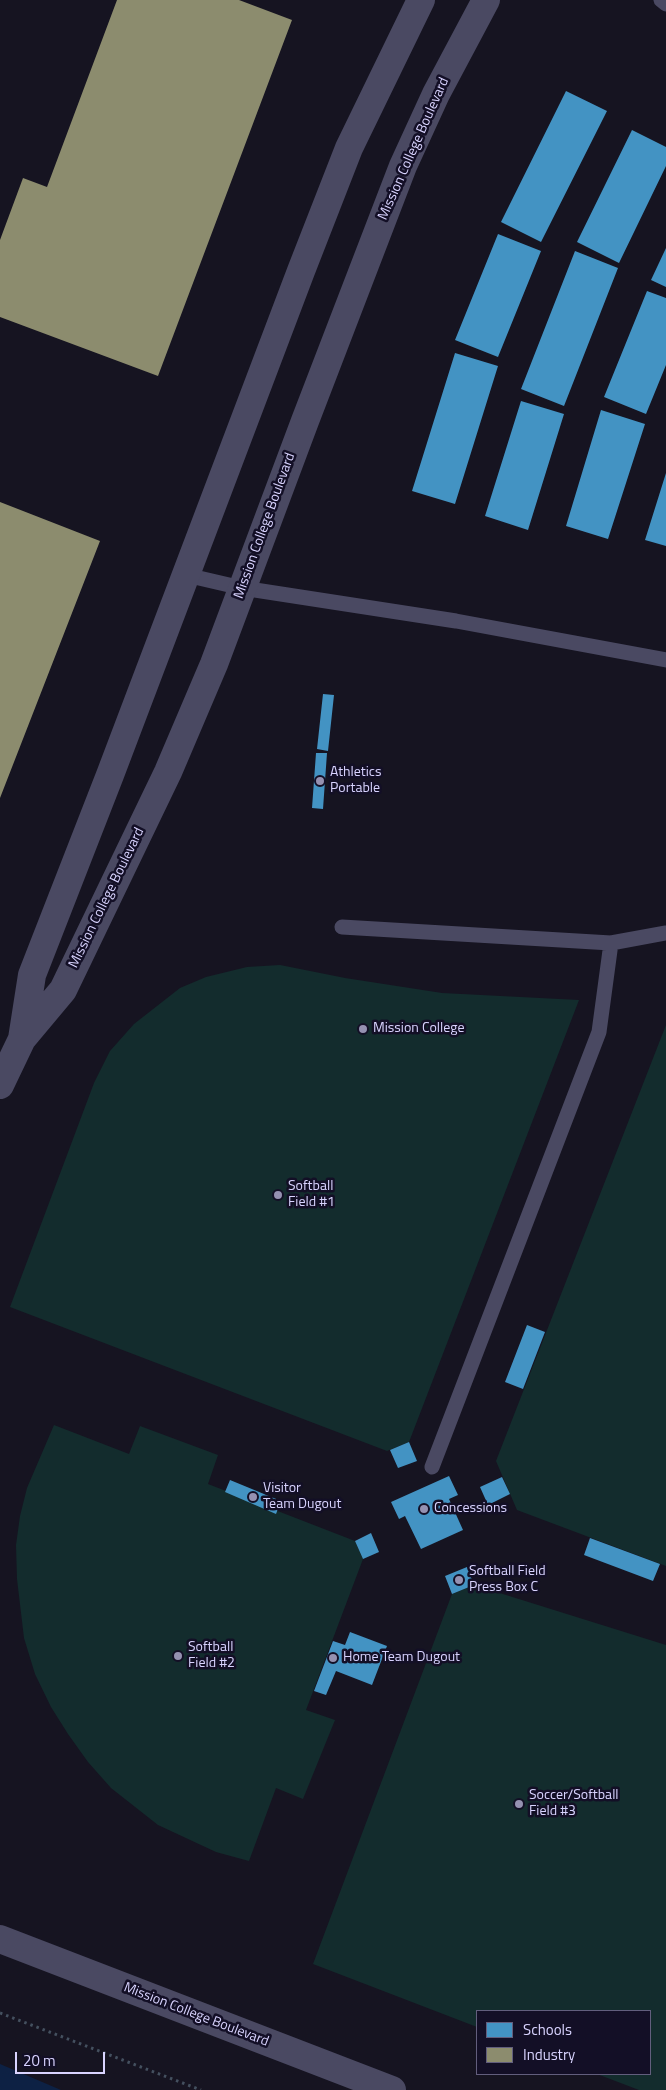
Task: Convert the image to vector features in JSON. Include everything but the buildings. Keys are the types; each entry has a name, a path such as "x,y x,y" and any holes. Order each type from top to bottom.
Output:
{"street":[{"name":"Mission College Boulevard","path":"22,1039 32,975 349,148 422,0"},
{"name":"Mission College Boulevard","path":"0,1085 22,1039 63,990 168,772 214,664 403,166 441,85 486,0"},
{"name":"Mission College Boulevard","path":"0,1940 392,2090"}],"lane":[{"path":"661,0 666,4"},
{"path":"186,575 242,588 456,621 666,660"},
{"path":"342,927 611,943 666,933"},
{"path":"432,1467 599,1032 611,943"}],"path":[{"path":"0,2013 201,2090"}],"green space":[{"name":"Softball Field #1","path":"280,965 345,978 442,993 579,1000 409,1442 387,1451 10,1307 94,1083 110,1051 134,1024 180,988 206,977 247,967"},
{"path":"666,1025 666,1566 517,1510 496,1461"},
{"name":"Softball Field #2","path":"54,1425 129,1454 140,1426 218,1455 208,1484 355,1541 363,1559 306,1710 335,1720 303,1799 276,1788 249,1861 216,1852 158,1825 111,1788 88,1762 68,1734 51,1707 35,1674 24,1638 17,1579 16,1545 20,1516 27,1488"},
{"name":"Soccer/Softball Field #3","path":"474,1585 666,1645 666,2090 639,2090 600,2075 651,2075 651,2010 476,2010 476,2027 313,1964 452,1594"}],"water":[{"path":"0,2064 61,2090 0,2090"}],"place":[{"name":"Athletics Portable","path":"320,781"},
{"name":"Mission College","path":"363,1029"},
{"name":"Softball Field #1","path":"278,1195"},
{"name":"Visitor Team Dugout","path":"253,1497"},
{"name":"Concessions","path":"424,1509"},
{"name":"Softball Field Press Box C","path":"459,1580"},
{"name":"Softball Field #2","path":"178,1656"},
{"name":"Home Team Dugout","path":"333,1658"},
{"name":"Soccer/Softball Field #3","path":"519,1804"}]}
